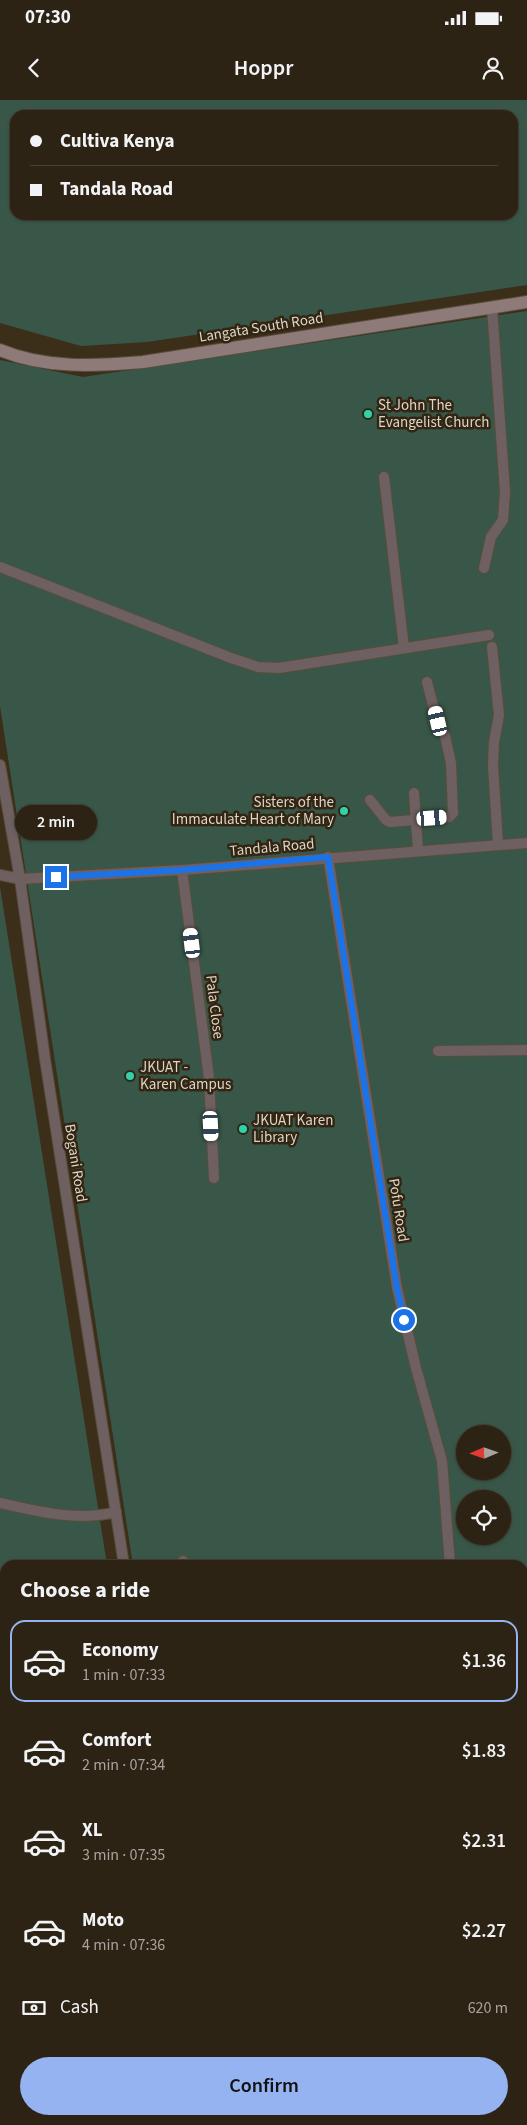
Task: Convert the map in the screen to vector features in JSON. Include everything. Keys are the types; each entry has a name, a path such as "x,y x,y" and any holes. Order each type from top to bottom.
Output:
{"street":[{"name":"Langata South Road","path":"0,350 25,358 56,363 102,364 143,362 527,302"},
{"path":"484,568 491,537 504,520 505,492 492,307"},
{"path":"384,477 404,648"},
{"path":"0,567 258,667 295,666 489,635"},
{"path":"492,647 499,715 494,742 493,766 498,844"},
{"path":"370,800 386,820 390,822 449,817 453,813 451,763 445,736 438,721 427,682"},
{"name":"Bogani Road","path":"0,765 20,879 46,1068 123,1560"},
{"path":"414,793 418,850"},
{"name":"Tandala Road","path":"0,875 20,879 182,870 527,842"},
{"name":"Pofu Road","path":"328,857 397,1288 416,1368 442,1461 450,1560"},
{"name":"Pala Close","path":"182,870 209,1078 214,1178"},
{"path":"438,1051 527,1050"},
{"path":"0,1503 83,1517 103,1516 116,1512"}],"green space":[{"path":"0,100 527,100 527,285 147,342 81,346 0,323"},
{"path":"527,311 527,1560 132,1560 0,706 0,360 83,377"},
{"path":"0,887 106,1560 0,1560"}],"place":[{"name":"St John The Evangelist Church","path":"368,414"},
{"name":"Sisters of the Immaculate Heart of Mary","path":"344,811"},
{"name":"JKUAT - Karen Campus","path":"130,1076"},
{"name":"JKUAT Karen Library","path":"243,1129"}],"route":[{"path":"56,877 182,870 328,857 397,1288 404,1320"}]}
